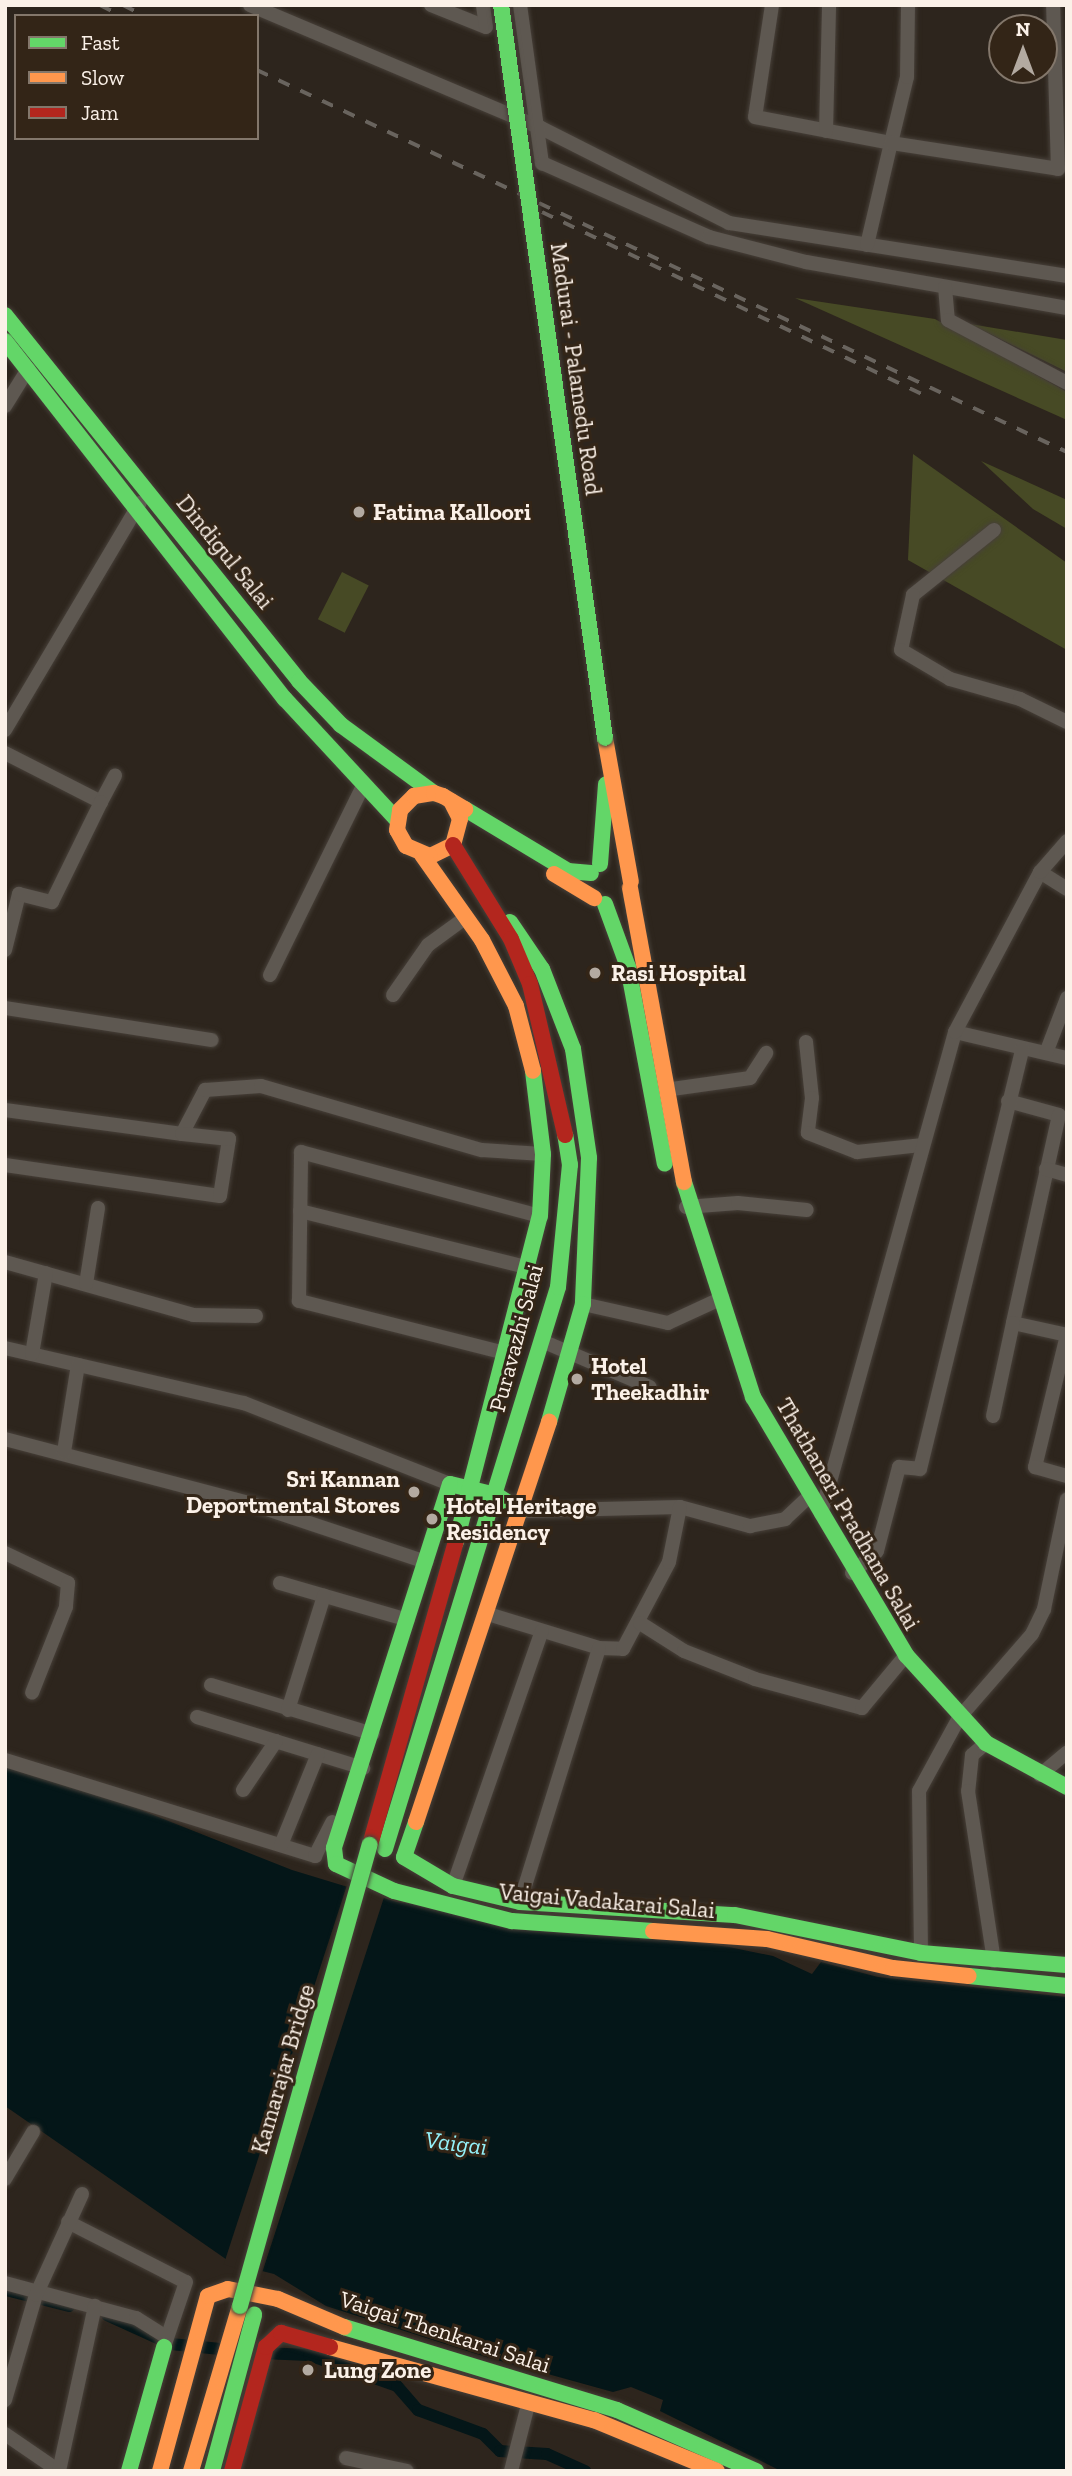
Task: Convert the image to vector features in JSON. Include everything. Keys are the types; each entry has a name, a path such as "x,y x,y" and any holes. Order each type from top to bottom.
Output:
{"main road":[{"name":"Madurai - Palamedu Road","path":"501,5 606,738 631,885"},
{"name":"Dindigul Salai","path":"5,314 299,681 341,725 434,793"},
{"name":"Dindigul Salai","path":"5,341 136,510 363,786 397,820"},
{"name":"Madurai - Palamedu Road","path":"600,901 595,869 607,824 606,738"},
{"path":"434,793 568,871 623,867 631,885 624,900 600,901 487,836 455,842 422,855 400,838 397,820 406,802 434,793"},
{"path":"451,801 460,819 455,842"},
{"name":"Puravazhi Salai","path":"377,1847 496,1494 558,1287 570,1165 556,1077 530,984 455,842"},
{"name":"Puravazhi Salai","path":"377,1847 469,1485 509,1354 531,1268 540,1216 543,1154 536,1082 516,1006 465,918 422,855"},
{"name":"Vaigai Vadakarai Salai","path":"477,884 485,883 542,969 573,1049 589,1158 583,1304 522,1511 404,1857 453,1886 520,1902 735,1915 921,1953 1067,1965"},
{"name":"Thathaneri Pradhana Salai","path":"631,885 675,1152 688,1207"},
{"name":"Thathaneri Pradhana Salai","path":"600,901 628,967 658,1143 699,1234 753,1398 852,1573 906,1655 959,1718 986,1743 1040,1775 1067,1787"},
{"path":"450,1484 469,1485 496,1494 522,1511"},
{"name":"Vaigai Vadakarai Salai","path":"450,1484 373,1734 357,1766 334,1849 336,1864 394,1891 512,1921 766,1939 893,1968 1067,1986"},
{"name":"Kamarajar Bridge","path":"239,2340 377,1847"},
{"name":"Vaigai Thenkarai Salai","path":"160,2471 192,2334 214,2293 234,2289 278,2299 367,2336 618,2410 756,2471"},
{"name":"Vaigai Thenkarai Salai","path":"232,2471 265,2347 275,2335 288,2334 393,2368 529,2401 594,2420 717,2471"},
{"path":"191,2471 225,2358 239,2340"},
{"path":"212,2471 242,2359 239,2340"},
{"path":"129,2471 166,2341"}],"street":[{"path":"250,5 541,128 729,223 1067,276"},
{"path":"431,5 486,27 483,5"},
{"path":"520,5 541,128 542,163 709,237 945,287 1067,308"},
{"path":"772,5 755,117 891,143 1063,169 1053,5"},
{"path":"826,131 829,5"},
{"path":"867,245 907,77 908,5"},
{"path":"945,287 948,320 1067,383"},
{"path":"5,406 28,369"},
{"path":"5,730 146,490"},
{"path":"994,530 913,595 901,650 950,679 1020,699 1067,722"},
{"path":"5,753 101,802"},
{"path":"5,950 19,894 52,902 115,776"},
{"path":"270,975 363,786"},
{"path":"820,1519 921,1145 955,1031 1040,872 1067,841"},
{"path":"1040,872 1067,889"},
{"path":"393,995 428,945 465,918"},
{"path":"1046,1054 1067,998"},
{"path":"5,1007 212,1040"},
{"path":"955,1031 1067,1058"},
{"path":"806,1042 812,1098 808,1133 857,1152 921,1145"},
{"path":"852,1573 877,1551 898,1466 920,1469 1023,1048"},
{"path":"665,1090 750,1077 766,1053"},
{"path":"182,1134 205,1090 261,1086 482,1150 543,1154"},
{"path":"993,1416 1059,1115 1008,1101"},
{"path":"5,1111 229,1139 220,1196 5,1165"},
{"path":"509,1354 299,1301 301,1152 540,1216"},
{"path":"1046,1168 1067,1175"},
{"path":"688,1207 738,1203 807,1210"},
{"path":"86,1284 98,1208"},
{"path":"300,1211 531,1268"},
{"path":"5,1262 193,1315 256,1316"},
{"path":"32,1354 46,1273"},
{"path":"583,1304 667,1323 722,1298"},
{"path":"1013,1323 1067,1335 1035,1467 1067,1476"},
{"path":"542,1341 650,1387"},
{"path":"5,1348 244,1402 450,1484"},
{"path":"64,1452 78,1365"},
{"path":"5,1439 64,1452 426,1562"},
{"path":"522,1511 680,1507 750,1526 785,1519 809,1497"},
{"path":"921,1953 919,1791 959,1718 1032,1634 1044,1609 1067,1499"},
{"path":"488,1614 599,1648 623,1649 640,1623 669,1562 680,1507"},
{"path":"5,1553 68,1583 66,1607 32,1693"},
{"path":"280,1583 408,1620"},
{"path":"288,1710 324,1596"},
{"path":"640,1623 684,1651 754,1679 862,1708 906,1655"},
{"path":"453,1886 542,1631"},
{"path":"520,1902 599,1648"},
{"path":"211,1685 373,1734"},
{"path":"5,1760 315,1856 357,1766 197,1717"},
{"path":"243,1790 276,1741"},
{"path":"986,1743 972,1755 968,1791 994,1961"},
{"path":"1040,1775 1067,1752"},
{"path":"281,1845 318,1754"},
{"path":"5,2179 10,2160 33,2132"},
{"path":"5,2400 35,2299 82,2194"},
{"path":"5,2283 35,2299 136,2318 166,2341 186,2282 68,2222"},
{"path":"5,2434 60,2471 94,2310"},
{"path":"514,2459 529,2401"},
{"path":"345,2458 407,2471"}],"green space":[{"path":"795,298 935,319 1067,392 1067,420"},
{"path":"970,324 1067,340 1067,372"},
{"path":"913,454 1067,563 1067,650 908,560"},
{"path":"981,461 1067,500 1067,529 1033,509"},
{"path":"342,572 369,586 345,633 318,619"}],"water":[{"name":"Vaigai","path":"5,1767 88,1789 292,1870 397,1902 729,1947 773,1956 812,1974 821,1962 878,1977 1067,1997 1067,2471 781,2471 660,2411 663,2400 631,2387 613,2392 486,2357 326,2306 274,2274 233,2264 5,2106"}],"pier":[{"path":"348,1882 385,1894 261,2276 224,2264"}],"waterway":[{"path":"6,2290 69,2306"},
{"path":"107,2315 171,2344 230,2350"},
{"path":"262,2353 309,2355 397,2386 418,2410 483,2434 500,2451 547,2454 585,2471"}],"railway":[{"path":"100,5 118,14"},
{"path":"123,5 141,14"},
{"path":"259,71 1067,452"},
{"path":"542,212 924,395"}],"traffic: fast":[{"path":"501,5 605,738"},
{"path":"5,315 299,681 341,725 434,793"},
{"path":"5,341 285,699 397,820"},
{"path":"600,864 606,784"},
{"path":"465,809 568,871 591,873"},
{"path":"605,904 628,967 665,1164"},
{"path":"510,922 542,969 573,1049 589,1158 583,1304 549,1422"},
{"path":"456,1542 540,1216 543,1154 533,1071"},
{"path":"385,1849 558,1287 570,1165 565,1135"},
{"path":"684,1182 753,1397 906,1655 986,1743 1067,1787"},
{"path":"521,1511 496,1495 450,1484 334,1848 336,1864 394,1891 512,1921 653,1931"},
{"path":"416,1822 404,1857 453,1886 520,1902 735,1915 921,1953 1067,1965"},
{"path":"240,2306 370,1845"},
{"path":"969,1976 1067,1986"},
{"path":"212,2471 254,2315"},
{"path":"344,2327 617,2410 756,2471"},
{"path":"129,2471 164,2347"}],"traffic: slow":[{"path":"605,738 631,882"},
{"path":"451,801 460,819 453,845 430,856 406,846 397,830 400,810 414,796 434,793 443,796 465,809"},
{"path":"422,855 482,940 516,1006 533,1071"},
{"path":"554,874 594,898"},
{"path":"630,888 684,1182"},
{"path":"416,1822 549,1422"},
{"path":"653,1931 767,1939 893,1968 969,1976"},
{"path":"160,2471 208,2296 228,2289 278,2299 344,2327"},
{"path":"191,2471 240,2306"},
{"path":"330,2347 594,2420 717,2471"}],"traffic: jam":[{"path":"453,845 511,939 530,984 565,1135"},
{"path":"370,1845 456,1542"},
{"path":"232,2471 266,2347 281,2333 330,2347"}],"place":[{"name":"Fatima Kalloori","path":"359,512"},
{"name":"Rasi Hospital","path":"595,973"},
{"name":"Hotel Theekadhir","path":"577,1379"},
{"name":"Sri Kannan Deportmental Stores","path":"414,1492"},
{"name":"Hotel Heritage Residency","path":"432,1519"},
{"name":"Lung Zone","path":"308,2370"}]}
